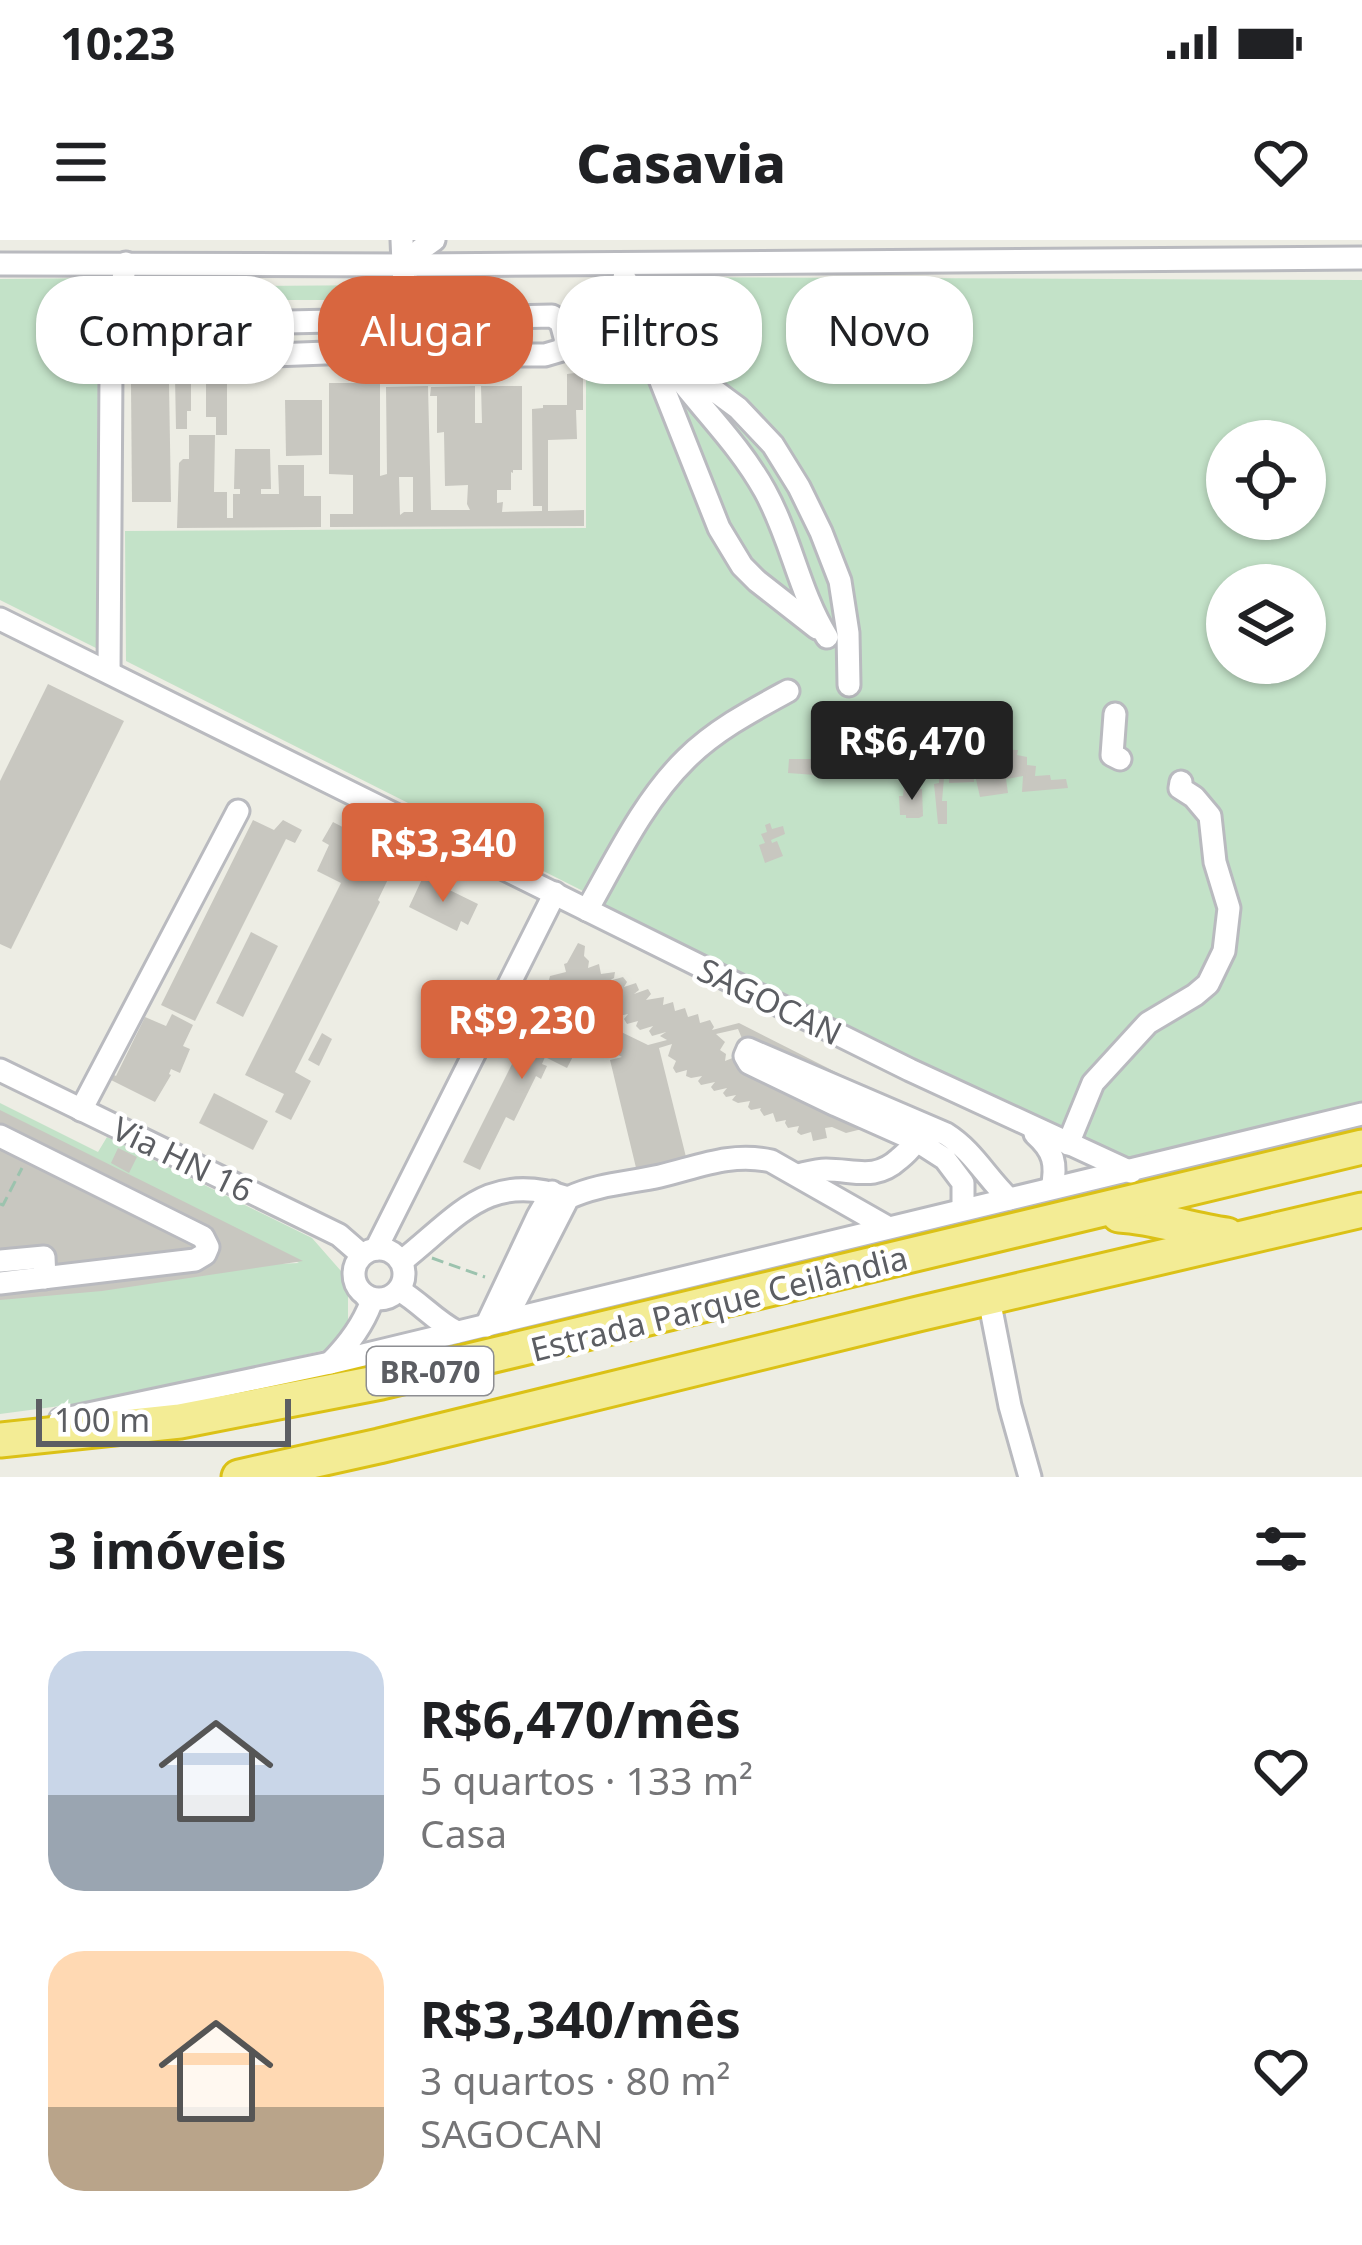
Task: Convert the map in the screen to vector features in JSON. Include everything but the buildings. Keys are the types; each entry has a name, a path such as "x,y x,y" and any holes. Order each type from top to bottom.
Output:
{"highway":[{"name":"Estrada Parque Ceilândia","path":"0,1439 179,1421 381,1382 1362,1147"},
{"path":"1104,1272 1144,1247 1201,1196 1229,1179"},
{"name":"Estrada Parque Ceilândia","path":"239,1477 1362,1210"},
{"path":"1074,1217 1122,1215 1247,1238"}],"street":[{"path":"402,240 408,276"},
{"path":"408,265 434,240"},
{"path":"0,264 408,265 580,251 1286,249 1362,259"},
{"path":"124,276 126,263"},
{"path":"533,317 552,316 561,322 566,341 562,350 533,355"},
{"path":"110,672 112,384"},
{"path":"662,384 719,528 742,566 826,637"},
{"path":"684,384 729,436 766,492 794,554 814,616 842,660 849,685 840,581 821,532 773,445 738,408 706,384"},
{"path":"731,548 776,578 814,616"},
{"name":"SAGOCAN","path":"0,619 1026,1126 1131,1172"},
{"path":"587,910 660,789 686,758 752,710 788,692"},
{"path":"1114,714 1112,755 1120,758"},
{"path":"1068,1144 1093,1082 1148,1023 1208,984 1224,951 1229,908 1215,862 1210,816 1180,788 1181,782"},
{"path":"80,1110 238,811"},
{"path":"330,1364 362,1325 371,1303 354,1277 357,1262 369,1252 555,893"},
{"path":"963,1209 958,1173 920,1131 748,1049 749,1063 836,1105 920,1131 962,1144 1009,1198"},
{"name":"Via HN 16","path":"0,1070 369,1252"},
{"path":"0,1439 53,1421 330,1364 1362,1114"},
{"path":"1026,1126 1054,1158 1052,1188"},
{"path":"798,1175 819,1170 879,1173 893,1165 920,1131"},
{"path":"0,1136 203,1237 208,1246 195,1260 0,1283"},
{"path":"366,1296 387,1298 399,1290 411,1256 466,1208 494,1192 518,1187 560,1195 730,1158 771,1161 886,1227"},
{"path":"495,1323 506,1283 560,1195"},
{"path":"495,1323 560,1195"},
{"path":"369,1252 411,1256"},
{"path":"0,1261 44,1257 45,1278"},
{"path":"399,1290 438,1323 457,1332"},
{"path":"989,1300 1030,1477"}],"path":[{"path":"0,1204 22,1168"},
{"path":"411,1256 506,1283"}],"green space":[{"path":"762,278 786,278 786,384 973,384 973,278 1362,280 1362,1107 1129,1161 1107,1157 598,904 583,891 126,661 125,531 586,528 586,384 762,384"},
{"path":"0,279 36,279 36,384 98,384 96,648 0,600"},
{"path":"294,286 318,286 318,300 294,300"},
{"path":"0,1103 98,1152 107,1137 312,1238 341,1271 348,1291 348,1326 325,1350 135,1396 0,1414 0,1276 299,1263 0,1112"}]}
